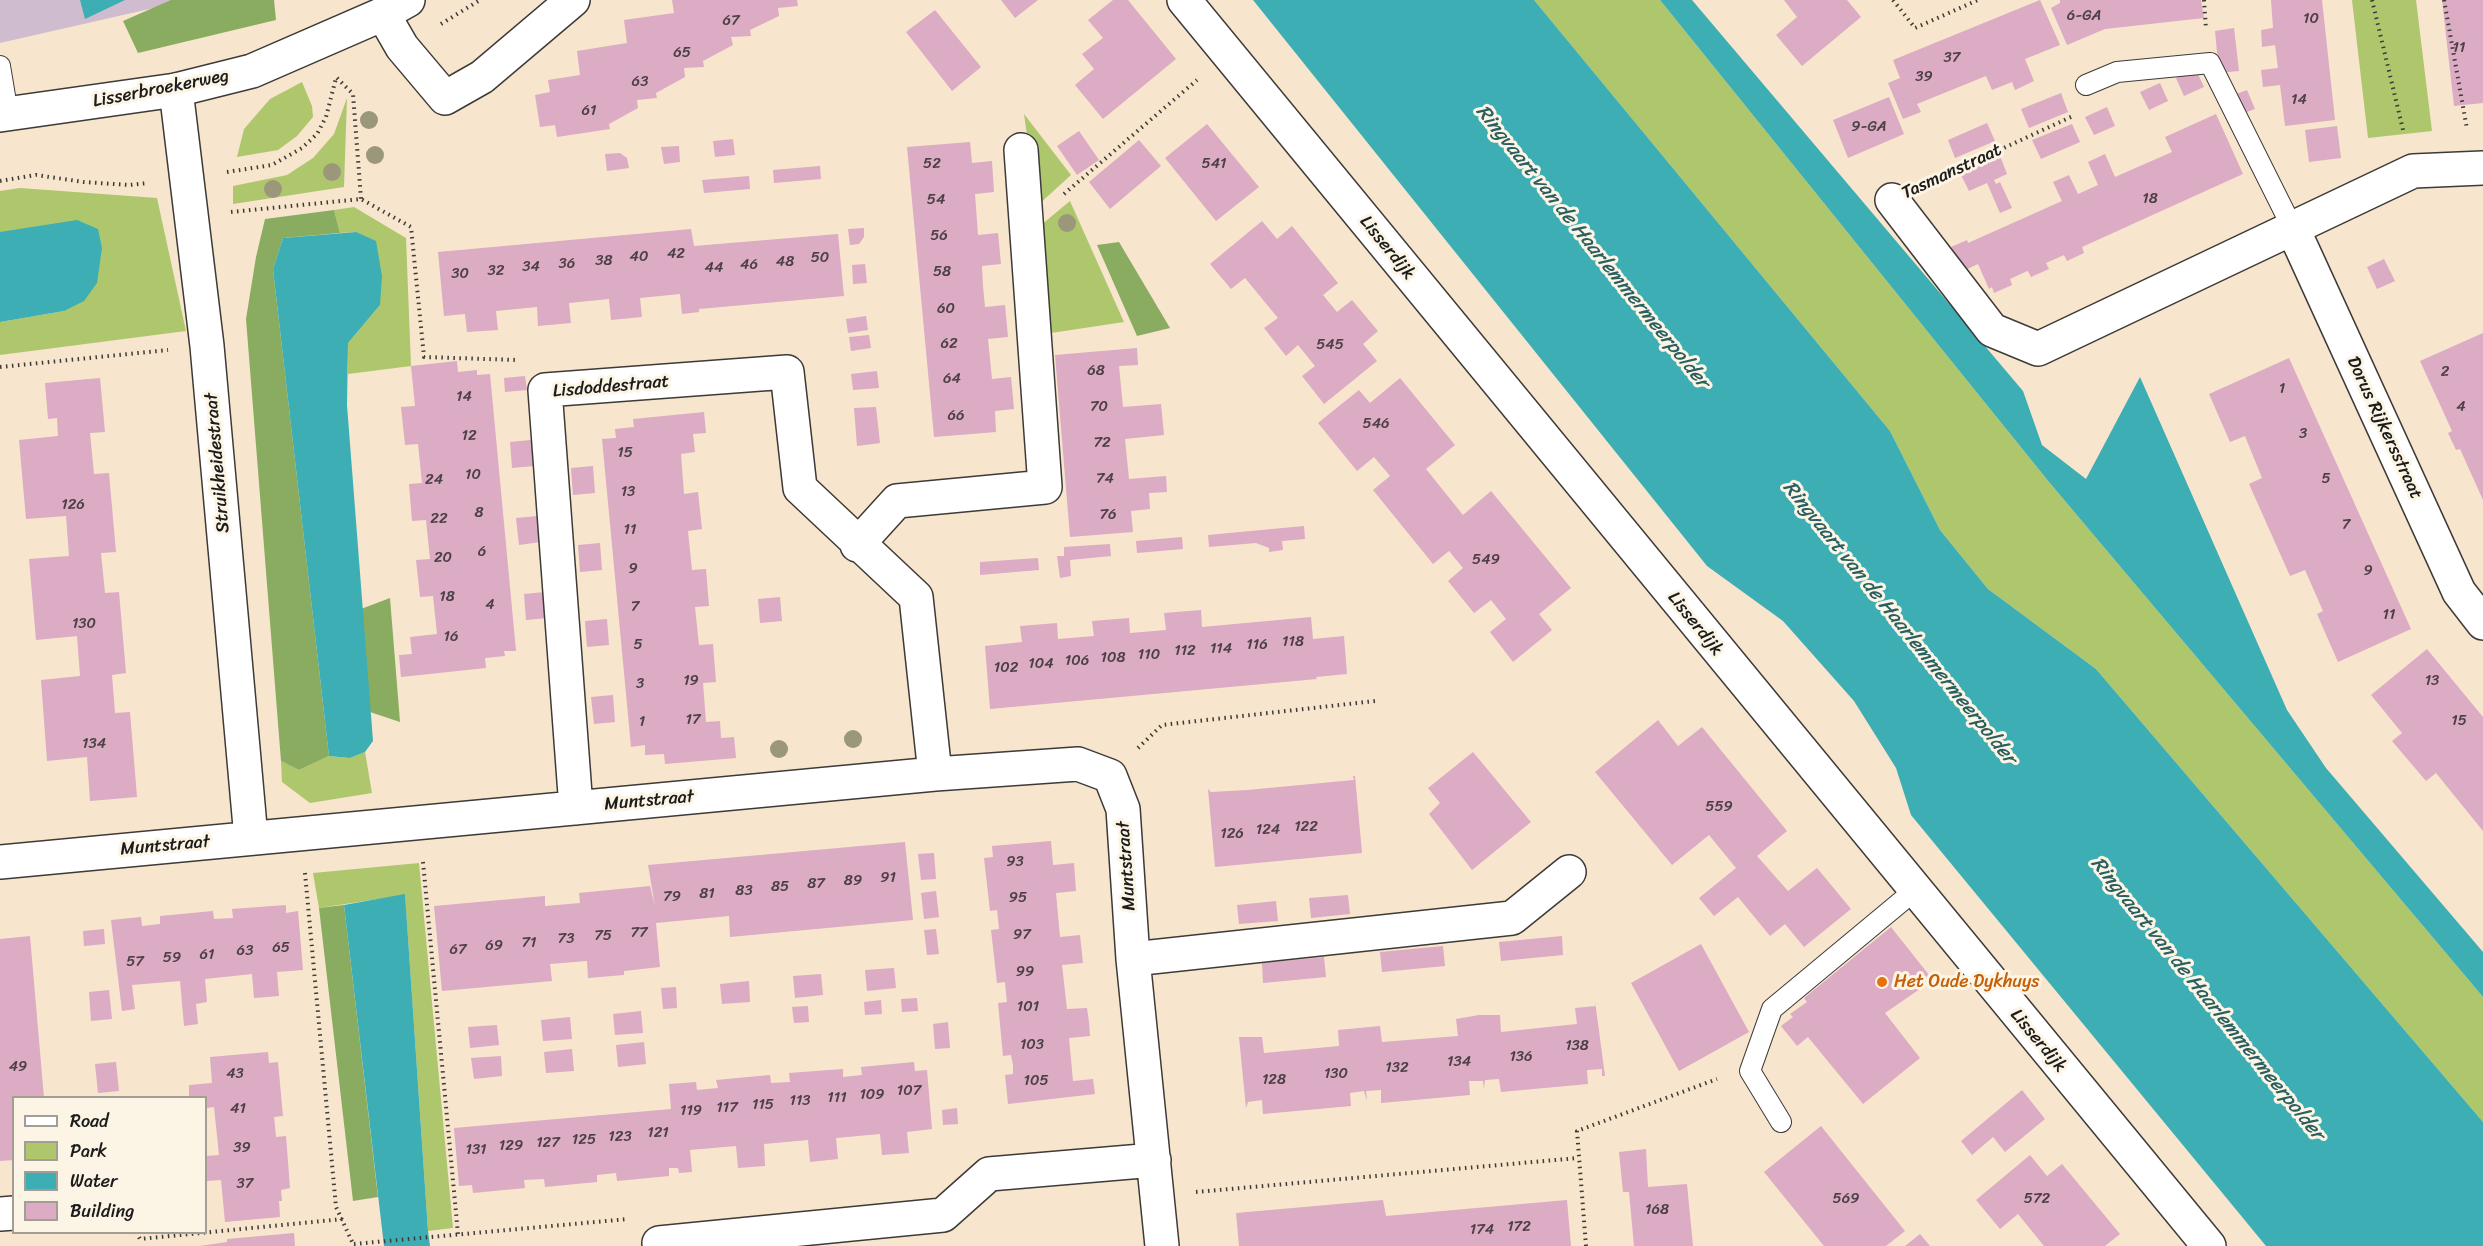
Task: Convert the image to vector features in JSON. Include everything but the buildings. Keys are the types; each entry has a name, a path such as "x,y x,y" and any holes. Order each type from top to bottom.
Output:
{"street":[{"name":"Lisserbroekerweg","path":"4,115 176,90 252,70 395,7 402,47 445,98 482,76 573,0"},
{"name":"Lisserdijk","path":"1184,0 1914,891 2209,1246"},
{"name":"Struikheidestraat","path":"176,90 207,346 252,838"},
{"path":"857,544 897,501 1045,487 1021,150"},
{"name":"Tasmanstraat","path":"1892,200 1992,330 2038,349 2413,171 2478,168"},
{"name":"Dorus Rijkersstraat","path":"2293,228 2459,592 2483,623"},
{"name":"Lisdoddestraat","path":"576,808 545,390 787,372 800,488 916,597 935,774"},
{"name":"Muntstraat","path":"0,862 935,774 1078,764 1110,776 1123,809 1133,959 1162,1246"},
{"path":"1133,959 1512,918 1569,872"},
{"path":"659,1243 867,1234 943,1215 989,1174 1154,1160"}],"lane":[{"path":"2086,85 2117,72 2210,63 2293,228"},
{"path":"0,66 4,115"},
{"path":"1781,1122 1750,1071 1772,1009 1914,891"}],"path":[{"path":"1893,0 1915,27 1978,0"},
{"path":"2372,0 2413,171"},
{"path":"2444,0 2478,168"},
{"path":"1026,227 1227,54"},
{"path":"336,77 353,94 361,199"},
{"name":"Tasmanstraat","path":"1892,200 2095,106 2086,85"},
{"path":"192,216 361,199 411,227 424,357 536,361 545,390"},
{"path":"0,367 207,346"},
{"path":"1110,776 1162,725 1375,701"},
{"path":"419,823 458,1234"},
{"path":"302,834 336,1207 354,1245 656,1216 659,1243"},
{"path":"1586,1246 1577,1131 1752,1066"},
{"path":"1157,1196 1578,1158"},
{"path":"207,1232 343,1219"},
{"path":"137,1234 140,1239 191,1234"}],"shaded area":[{"path":"0,0 189,0 0,43"}],"green space":[{"path":"171,0 274,0 276,20 138,53 123,21"},
{"path":"1534,0 1660,0 2049,482 2483,997 2483,1122 2096,669 1988,589 1940,530 1890,431"},
{"path":"2352,0 2416,0 2432,131 2368,138"},
{"path":"302,82 312,106 313,117 297,136 278,150 237,157 244,129 270,99"},
{"path":"347,98 344,187 233,204 233,186 287,175 313,158 334,134"},
{"path":"1024,114 1071,175 1037,206"},
{"path":"20,188 157,198 186,331 0,355 0,322 64,311 0,232 0,191"},
{"path":"1070,201 1124,322 1051,333 1041,225"},
{"path":"354,207 406,238 411,366 348,374 348,343 380,305 356,232 340,233 334,210"},
{"path":"334,210 340,233 283,238 273,269 329,756 299,770 281,761 246,319 265,219"},
{"path":"1119,242 1170,328 1137,336 1097,245"},
{"path":"390,598 400,722 370,712 361,609"},
{"path":"365,752 372,793 310,803 282,782 281,761 299,770 329,756 350,758"},
{"path":"419,863 453,1228 428,1231 405,895 319,908 313,873"},
{"path":"344,905 378,1197 353,1201 319,908"}],"water":[{"path":"80,0 125,0 85,19"},
{"name":"Ringvaart van de Haarlemmermeerpolder","path":"1253,0 1534,0 1890,431 1940,530 1988,589 2096,669 2483,1122 2483,1246 2266,1246 1911,815 1896,768 1854,701 1783,621 1707,566"},
{"path":"1660,0 1692,0 2023,391 2042,445 2086,479 2140,377 2287,710 2326,768 2483,952 2483,997 2049,482"},
{"path":"77,220 98,229 102,248 97,283 84,301 64,311 0,322 0,232"},
{"path":"356,232 376,241 382,276 380,305 348,343 347,405 373,741 365,752 350,758 329,756 273,269 283,238"},
{"path":"405,894 430,1246 384,1246 344,905"}],"place":[{"name":"Het Oude Dykhuys","path":"1882,982"}]}
